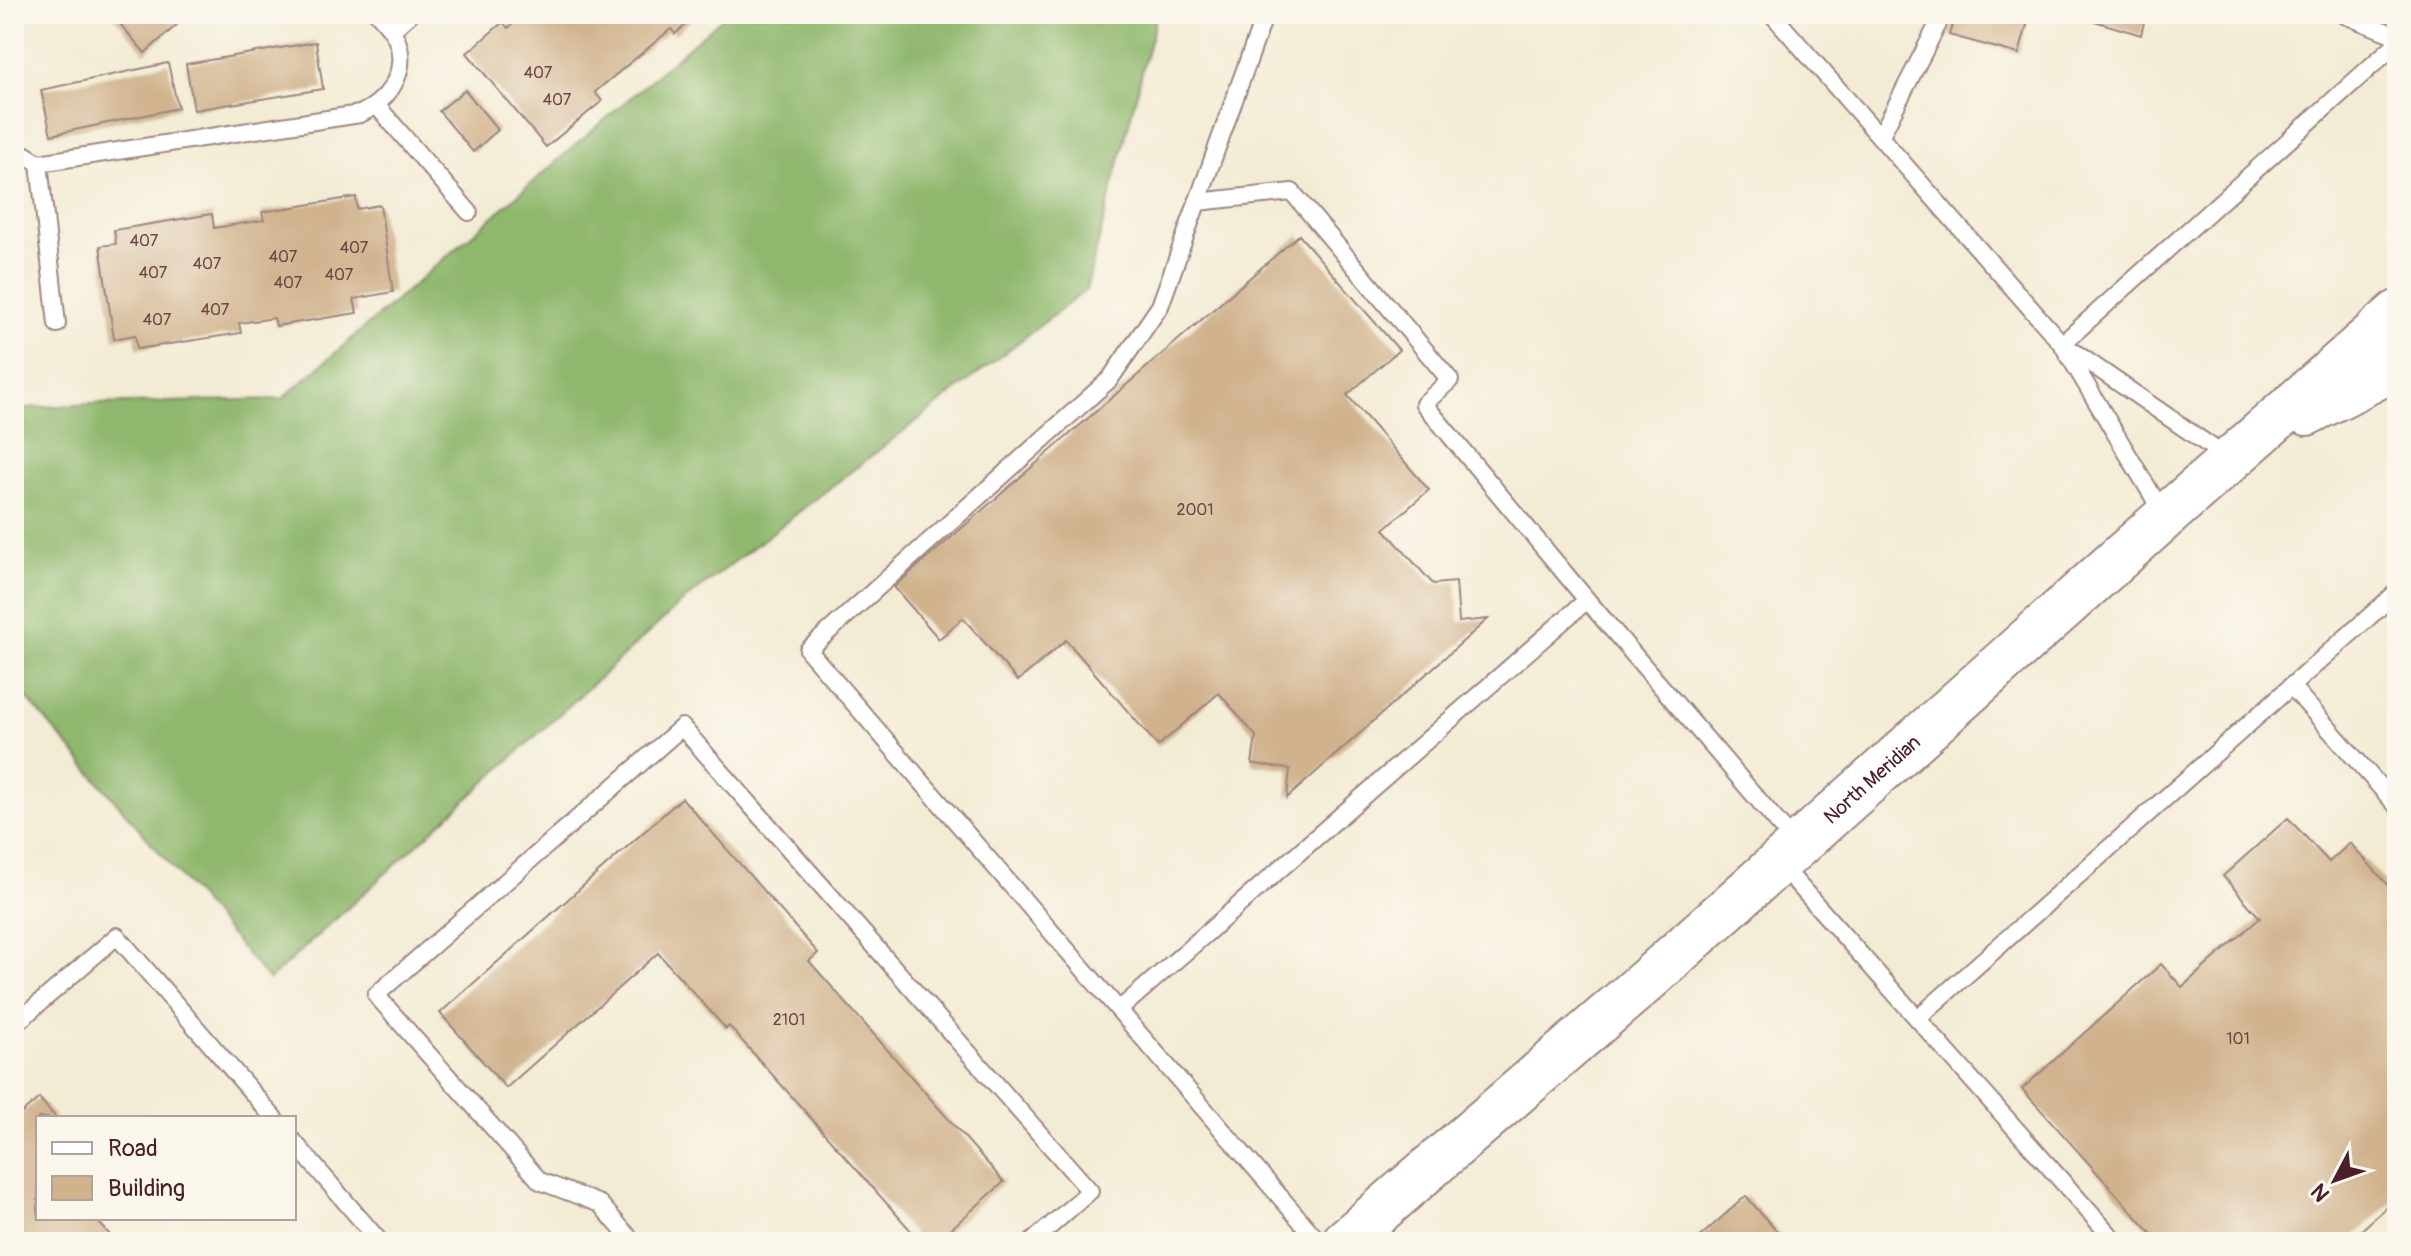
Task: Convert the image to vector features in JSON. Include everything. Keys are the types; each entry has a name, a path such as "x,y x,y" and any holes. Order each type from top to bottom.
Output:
{"main road":[{"name":"North Meridian","path":"1344,1242 1788,854 2397,313"},
{"path":"2244,448 2397,367"}],"lane":[{"path":"14,148 39,163 360,114 377,106 393,87 401,62 399,45 392,30 378,14"},
{"path":"392,30 410,14"},
{"path":"1265,14 1160,306 1110,379 808,650 1319,1242"},
{"path":"1772,14 2062,344 2165,517"},
{"path":"1880,137 1938,24 1935,14"},
{"path":"2342,14 2397,36"},
{"path":"2062,344 2397,43"},
{"path":"377,106 469,212"},
{"path":"39,163 57,324"},
{"path":"1197,202 1292,192 1450,380 1424,404 1587,600 1918,1018 2116,1242"},
{"path":"2062,344 2244,448"},
{"path":"1918,1018 2397,592"},
{"path":"1119,1010 1587,600"},
{"path":"2291,686 2397,806"},
{"path":"633,1242 600,1204 540,1181 376,995 682,727 1090,1191 1032,1242"},
{"path":"14,1025 117,936 272,1116"},
{"path":"296,1144 380,1242"}],"green space":[{"path":"727,14 1157,14 1086,290 681,603 269,980 14,683 14,416 27,408 282,399"}],"building":[{"path":"117,14 189,14 145,53 114,17"},
{"path":"525,14 699,14 675,34 671,29 595,92 602,101 546,147 467,53 503,22 508,28"},
{"path":"1955,14 2030,14 2019,54 1949,35"},
{"path":"2071,14 2146,14 2141,35"},
{"path":"316,42 323,89 194,110 186,64"},
{"path":"168,63 178,108 51,135 41,90"},
{"path":"465,90 498,130 473,152 439,111"},
{"path":"356,197 357,209 380,205 393,292 354,299 357,313 276,326 274,318 239,323 241,333 137,349 135,335 114,339 100,246 116,244 114,230 212,214 214,228 264,220 262,212"},
{"path":"1299,235 1399,350 1347,395 1429,490 1384,529 1433,584 1456,582 1459,622 1488,619 1287,798 1290,769 1252,764 1256,736 1219,693 1158,746 1066,640 1018,681 963,618 939,639 894,587"},
{"path":"682,798 818,953 809,961 1004,1182 936,1242 921,1242 729,1026 726,1029 658,953 506,1088 440,1013"},
{"path":"2288,818 2329,862 2350,843 2397,895 2397,1198 2348,1242 2159,1242 2022,1089 2161,964 2182,987 2260,918 2223,876"},
{"path":"39,1098 54,1116 36,1116 36,1220 97,1220 116,1242 14,1242 14,1120"},
{"path":"1746,1196 1786,1242 1694,1242"}]}
